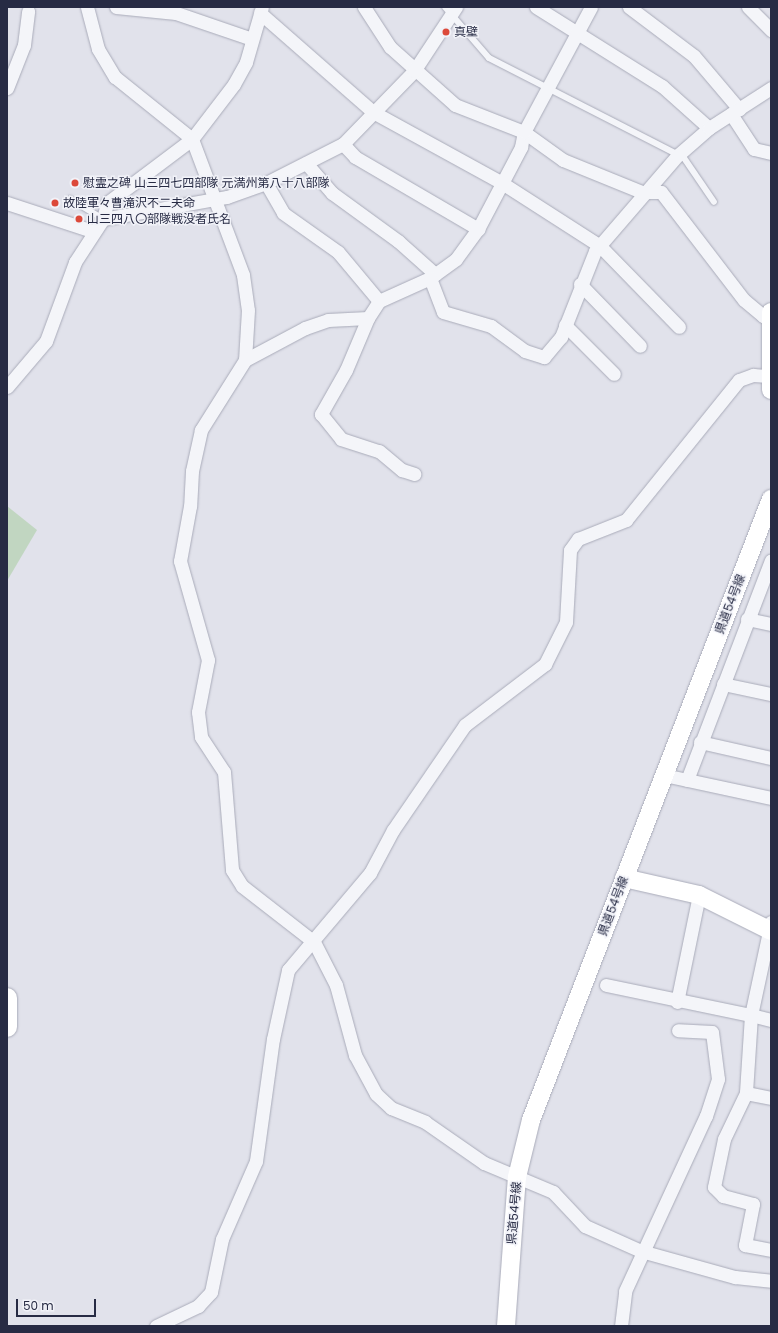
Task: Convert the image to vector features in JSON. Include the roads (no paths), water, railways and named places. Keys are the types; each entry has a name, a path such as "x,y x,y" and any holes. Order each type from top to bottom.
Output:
{"main road":[{"path":"770,383 771,312"},
{"name":"県道54号線","path":"506,1326 517,1177 546,1078 664,775 767,521 771,499"},
{"path":"624,878 698,895 770,928"},
{"path":"7,998 7,1027"}],"street":[{"path":"87,7 98,49 115,77 192,139 216,198 243,275 248,310 245,360 201,430 192,471 190,506 180,545 182,575 208,660 198,712 201,737 224,772 232,870 242,886 314,942 336,985 355,1055 376,1094 400,1114 425,1122 484,1163 553,1192 585,1226 641,1252 735,1277 771,1281"},
{"path":"116,7 176,13 252,39"},
{"path":"364,7 381,35 414,71 455,105 524,132 563,160 650,192 661,192 668,199 744,300 763,316 771,318"},
{"path":"536,7 577,35 662,86 708,128"},
{"path":"414,474 402,470 379,451 341,439 321,414 346,370 368,318 379,301 432,276 456,259 478,229 502,183 524,132 591,7"},
{"path":"629,7 694,56 735,111 754,149 771,153"},
{"path":"748,7 771,30"},
{"path":"103,219 216,198 266,183 343,144 414,71 451,9"},
{"path":"7,387 46,341 75,262 92,231 103,219 111,198 192,139 234,84 252,39 261,10 373,112 502,183 600,246 679,328"},
{"path":"7,88 24,45 28,11"},
{"path":"306,163 332,193 398,241 432,276 443,312 491,326 525,351 544,357 561,337 580,284 600,246 650,192 678,155 708,128 771,88"},
{"path":"343,144 354,157 478,229"},
{"path":"266,183 283,213 338,252 379,301"},
{"path":"7,203 92,231"},
{"path":"580,284 640,346"},
{"path":"245,360 306,328 328,320 368,318"},
{"path":"565,325 614,374"},
{"path":"156,1326 198,1306 211,1292 222,1239 256,1161 273,1039 288,970 314,942 341,902 370,873 392,830 465,725 544,664 566,622 570,550 578,539 626,520 740,380 753,375 770,383"},
{"path":"687,780 747,619 769,569"},
{"path":"747,619 771,624"},
{"path":"723,684 771,694"},
{"path":"700,742 771,758"},
{"path":"664,775 771,798"},
{"path":"677,1002 698,895"},
{"path":"770,928 751,1016 746,1093 724,1139 714,1187 722,1196 753,1204 746,1245 771,1250"},
{"path":"606,985 677,1002 771,1020"},
{"path":"621,1326 625,1291 641,1252 706,1116 718,1079 712,1032 678,1030"},
{"path":"746,1093 771,1098"}],"lane":[{"path":"451,9 489,58 547,91 684,158 714,202"},
{"path":"70,199 103,219"}],"place":[{"name":"真壁","path":"446,32"},
{"name":"慰霊之碑 山三四七四部隊 元満州第八十八部隊","path":"75,183"},
{"name":"故陸軍々曹滝沢不二夫命","path":"55,203"},
{"name":"山三四八〇部隊戦没者氏名","path":"79,219"}]}
